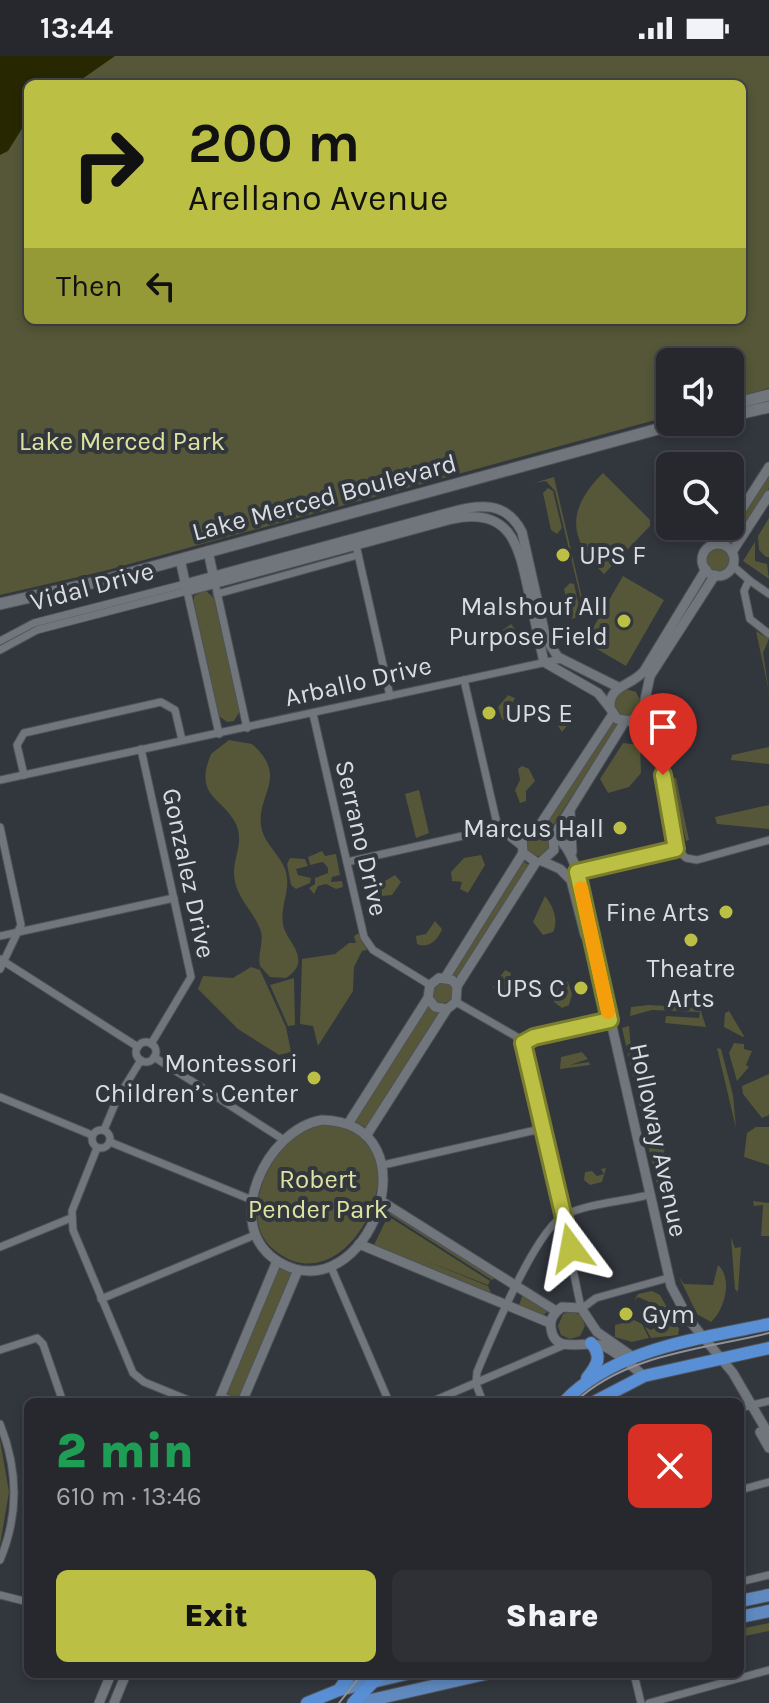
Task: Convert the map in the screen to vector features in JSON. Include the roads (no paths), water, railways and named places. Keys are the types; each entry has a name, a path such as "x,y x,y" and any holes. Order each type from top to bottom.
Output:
{"highway":[{"path":"579,1387 629,1359 769,1324"},
{"path":"568,1398 598,1362 597,1351 585,1344"},
{"path":"600,1398 644,1376 769,1348"},
{"path":"307,1703 339,1690 347,1678"},
{"path":"356,1703 377,1678"}],"main road":[{"path":"744,401 769,395"},
{"path":"744,413 767,408"},
{"name":"Lake Merced Boulevard","path":"0,604 180,559 656,430"},
{"path":"744,1600 769,1595"},
{"path":"744,1616 769,1611"},
{"path":"339,1690 375,1678"},
{"path":"356,1703 467,1678"}],"street":[{"path":"639,717 650,676 710,572 704,554 708,547 720,543 769,467"},
{"path":"769,495 732,552 733,566 769,594"},
{"path":"479,510 521,543 546,639 562,659 622,686 638,689 645,699"},
{"name":"Vidal Drive","path":"0,641 34,623 357,550 479,510"},
{"name":"Vidal Drive","path":"215,584 479,510"},
{"path":"521,543 544,662 598,693 611,711 625,721"},
{"path":"720,543 732,552"},
{"path":"357,550 390,696"},
{"path":"208,551 247,728"},
{"path":"180,559 219,734"},
{"path":"710,572 726,574 733,566"},
{"path":"348,1124 428,998 430,985 445,978 534,829 611,711 611,695 644,671 710,572"},
{"path":"749,580 744,591 750,619 769,634"},
{"name":"Vidal Drive","path":"0,650 37,630 186,588"},
{"name":"Arballo Drive","path":"0,780 562,659"},
{"path":"464,680 498,828 522,850"},
{"path":"24,775 17,745 24,733 161,702 175,710 182,740"},
{"name":"Serrano Drive","path":"313,714 367,944 430,985"},
{"path":"366,1136 447,1009 456,1002 457,986 539,862 554,850 553,837 625,721 639,717"},
{"path":"639,717 655,741 676,849 686,858 697,860 769,840"},
{"name":"Gonzalez Drive","path":"141,749 191,977 151,1044"},
{"path":"570,808 568,824 573,859"},
{"path":"0,827 20,919 19,932 1,964 138,1047"},
{"path":"347,862 498,828 534,829"},
{"name":"Holloway Avenue","path":"534,829 566,844 577,872 644,1196 678,1312 719,1359 741,1398"},
{"path":"577,872 676,849"},
{"name":"Holloway Avenue","path":"522,850 566,874 574,887 666,1279"},
{"path":"0,936 174,898"},
{"path":"445,978 457,986"},
{"path":"428,998 435,1007 447,1009"},
{"path":"456,1002 523,1043 545,1128 581,1308 599,1334 644,1376"},
{"path":"523,1043 534,1037 607,1021"},
{"path":"154,1057 148,1061 141,1060 136,1054 138,1047 145,1042 151,1044 154,1057 284,1140"},
{"path":"0,1097 92,1135 104,1130 117,1099 141,1060"},
{"path":"312,1121 348,1124 366,1136 383,1165 381,1201 359,1244 331,1267 311,1272 277,1261 255,1235 252,1200 261,1175 284,1140 312,1121"},
{"path":"383,1165 545,1128"},
{"path":"104,1130 110,1142 252,1200"},
{"path":"92,1135 97,1148 71,1218 101,1299 136,1377 184,1398"},
{"path":"97,1148 104,1148 110,1142"},
{"path":"481,1398 476,1384 477,1372 505,1303 563,1215 644,1196"},
{"path":"381,1201 556,1311"},
{"path":"0,1247 71,1218"},
{"path":"101,1299 255,1235"},
{"path":"359,1244 550,1323"},
{"path":"219,1398 277,1261"},
{"path":"331,1267 387,1398"},
{"path":"244,1398 298,1270"},
{"path":"564,1345 553,1336 550,1323 556,1311 568,1305 581,1308 595,1298 666,1279"},
{"path":"585,1344 590,1330 589,1318"},
{"path":"0,1350 37,1338 58,1381 62,1398"},
{"path":"441,1398 564,1345 585,1344 611,1350 629,1359"},
{"path":"746,1406 769,1401"},
{"name":"Holloway Avenue","path":"746,1406 769,1435"},
{"name":"Holloway Avenue","path":"746,1406 769,1448"},
{"path":"0,1424 10,1452 15,1492 10,1532 0,1560"},
{"path":"744,1489 769,1482"},
{"path":"744,1581 769,1575"},
{"path":"0,1595 24,1601"},
{"path":"744,1677 769,1670"},
{"path":"99,1703 109,1678"},
{"path":"114,1703 124,1678"},
{"path":"635,1678 641,1703"},
{"path":"649,1703 740,1678"},
{"path":"332,1703 339,1690"}],"tram line":[{"path":"580,1398 618,1373 642,1363 769,1333"},
{"path":"339,1703 359,1678"}],"place":[{"name":"UPS F","path":"563,555"},
{"name":"Malshouf All Purpose Field","path":"624,621"},
{"name":"UPS E","path":"489,713"},
{"name":"Marcus Hall","path":"620,828"},
{"name":"Fine Arts","path":"726,912"},
{"name":"Theatre Arts","path":"691,940"},
{"name":"UPS C","path":"581,988"},
{"name":"Montessori Children’s Center","path":"314,1078"},
{"name":"Gym","path":"626,1314"}],"park label":[{"name":"Lake Merced Park","path":"122,441"},
{"name":"Robert Pender Park","path":"318,1194"}]}
